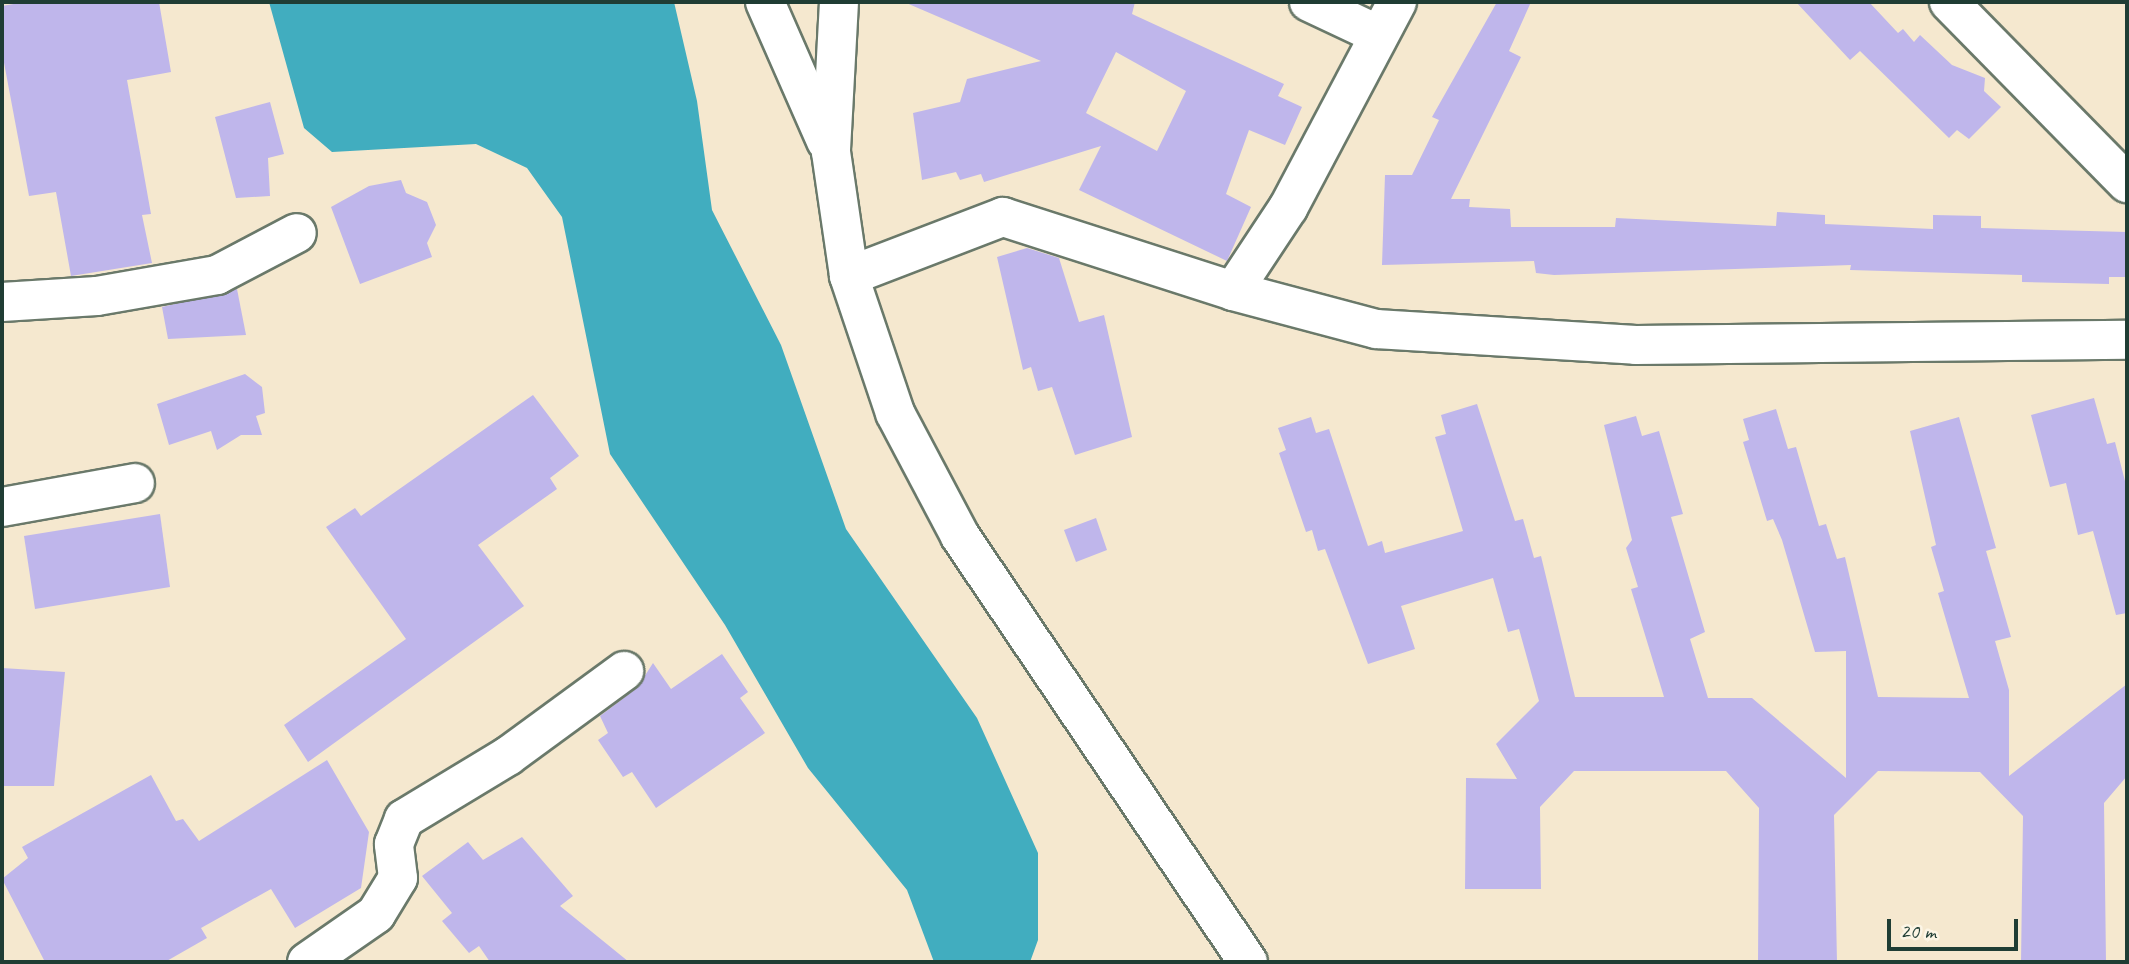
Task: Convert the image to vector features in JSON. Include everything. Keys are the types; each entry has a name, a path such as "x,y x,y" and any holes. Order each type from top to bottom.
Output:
{"street":[{"path":"765,2 831,152"},
{"path":"839,2 831,152 849,276 895,413 960,536 1248,962"},
{"path":"1309,2 1379,35"},
{"path":"1233,291 1288,208 1397,2"},
{"path":"1949,2 2127,183"},
{"path":"849,276 1003,217 1233,291 1376,328 1636,345 2127,340"},
{"path":"2,302 97,296 217,275 297,233"},
{"path":"2,507 135,483"},
{"path":"307,962 376,914 398,878 394,845 404,819 508,756 624,671"}],"water":[{"path":"269,2 674,2 697,101 712,210 781,345 846,529 977,718 1038,853 1038,940 1030,962 934,962 907,890 808,768 725,625 610,454 562,217 527,168 476,144 332,152 304,128"}],"building":[{"path":"25,2 159,2 171,72 127,80 151,214 142,215 152,263 71,276 56,192 29,196 2,52 2,6"},
{"path":"904,2 1135,2 1132,14 1284,84 1278,96 1302,107 1285,145 1249,130 1226,194 1251,207 1227,261 1079,190 1101,146 984,182 981,174 960,180 956,172 922,180 913,113 960,102 967,79 1041,61","holes":["1116,52 1186,91 1157,151 1086,113"]},
{"path":"1497,2 1531,2 1509,51 1521,57 1451,199 1470,199 1469,207 1510,209 1511,227 1615,227 1616,218 1776,226 1777,212 1825,215 1825,224 1933,229 1933,215 1981,216 1981,228 2127,232 2127,277 2109,277 2109,284 2022,282 2022,275 1850,270 1851,265 1554,275 1536,273 1534,261 1382,265 1385,175 1412,175 1439,120 1432,117"},
{"path":"1796,2 1869,2 1898,33 1903,29 1914,42 1920,35 1952,65 1985,78 1984,91 2001,107 1969,139 1957,130 1949,138 1860,51 1850,60"},
{"path":"270,102 284,154 268,158 270,196 236,198 215,117"},
{"path":"401,180 406,193 427,202 436,225 427,243 432,257 360,284 331,207 369,186"},
{"path":"1027,248 1059,258 1079,322 1104,315 1132,437 1075,455 1052,387 1038,391 1031,367 1023,370 997,257"},
{"path":"237,289 246,335 168,339 162,307"},
{"path":"245,374 262,387 265,413 256,416 262,435 241,435 217,450 211,431 169,445 157,404"},
{"path":"533,395 579,456 550,478 557,489 478,545 524,606 308,762 284,725 406,639 326,527 355,508 361,516"},
{"path":"2094,398 2107,444 2115,442 2127,489 2127,613 2116,615 2093,531 2078,535 2066,483 2050,487 2031,415"},
{"path":"1477,404 1515,521 1523,519 1534,558 1541,556 1575,697 1664,697 1631,589 1638,587 1626,548 1632,540 1604,425 1636,416 1642,436 1659,431 1683,514 1671,517 1705,632 1690,639 1708,698 1752,698 1846,778 1846,651 1815,652 1782,540 1773,519 1767,521 1743,442 1749,440 1743,419 1776,409 1788,449 1796,447 1819,526 1826,524 1837,559 1845,557 1878,697 1969,698 1938,593 1944,591 1931,547 1936,545 1910,431 1959,417 1996,548 1986,551 2011,637 1995,641 2009,690 2009,776 2127,684 2127,776 2104,803 2106,962 2021,962 2023,816 1980,772 1878,771 1834,815 1837,962 1758,962 1759,808 1726,771 1574,771 1540,807 1541,889 1465,889 1466,778 1517,779 1496,744 1539,701 1519,629 1508,632 1493,578 1401,606 1415,649 1368,664 1325,549 1318,551 1312,530 1306,532 1279,453 1286,450 1278,428 1311,417 1316,433 1329,429 1368,546 1382,541 1385,553 1463,531 1435,437 1446,434 1441,415"},
{"path":"160,514 170,587 35,609 24,536"},
{"path":"1096,518 1107,550 1076,562 1064,530"},
{"path":"722,654 748,692 740,698 765,733 656,808 632,772 623,777 598,740 608,733 600,716 637,688 653,663 671,689"},
{"path":"2,668 65,672 54,786 2,786"},
{"path":"327,760 369,832 361,888 295,928 271,889 201,928 207,938 165,962 45,962 2,879 28,858 22,847 151,775 176,821 183,819 199,841"},
{"path":"522,837 573,896 560,906 629,962 490,962 479,946 469,953 442,921 452,913 422,876 468,842 483,860"}]}
